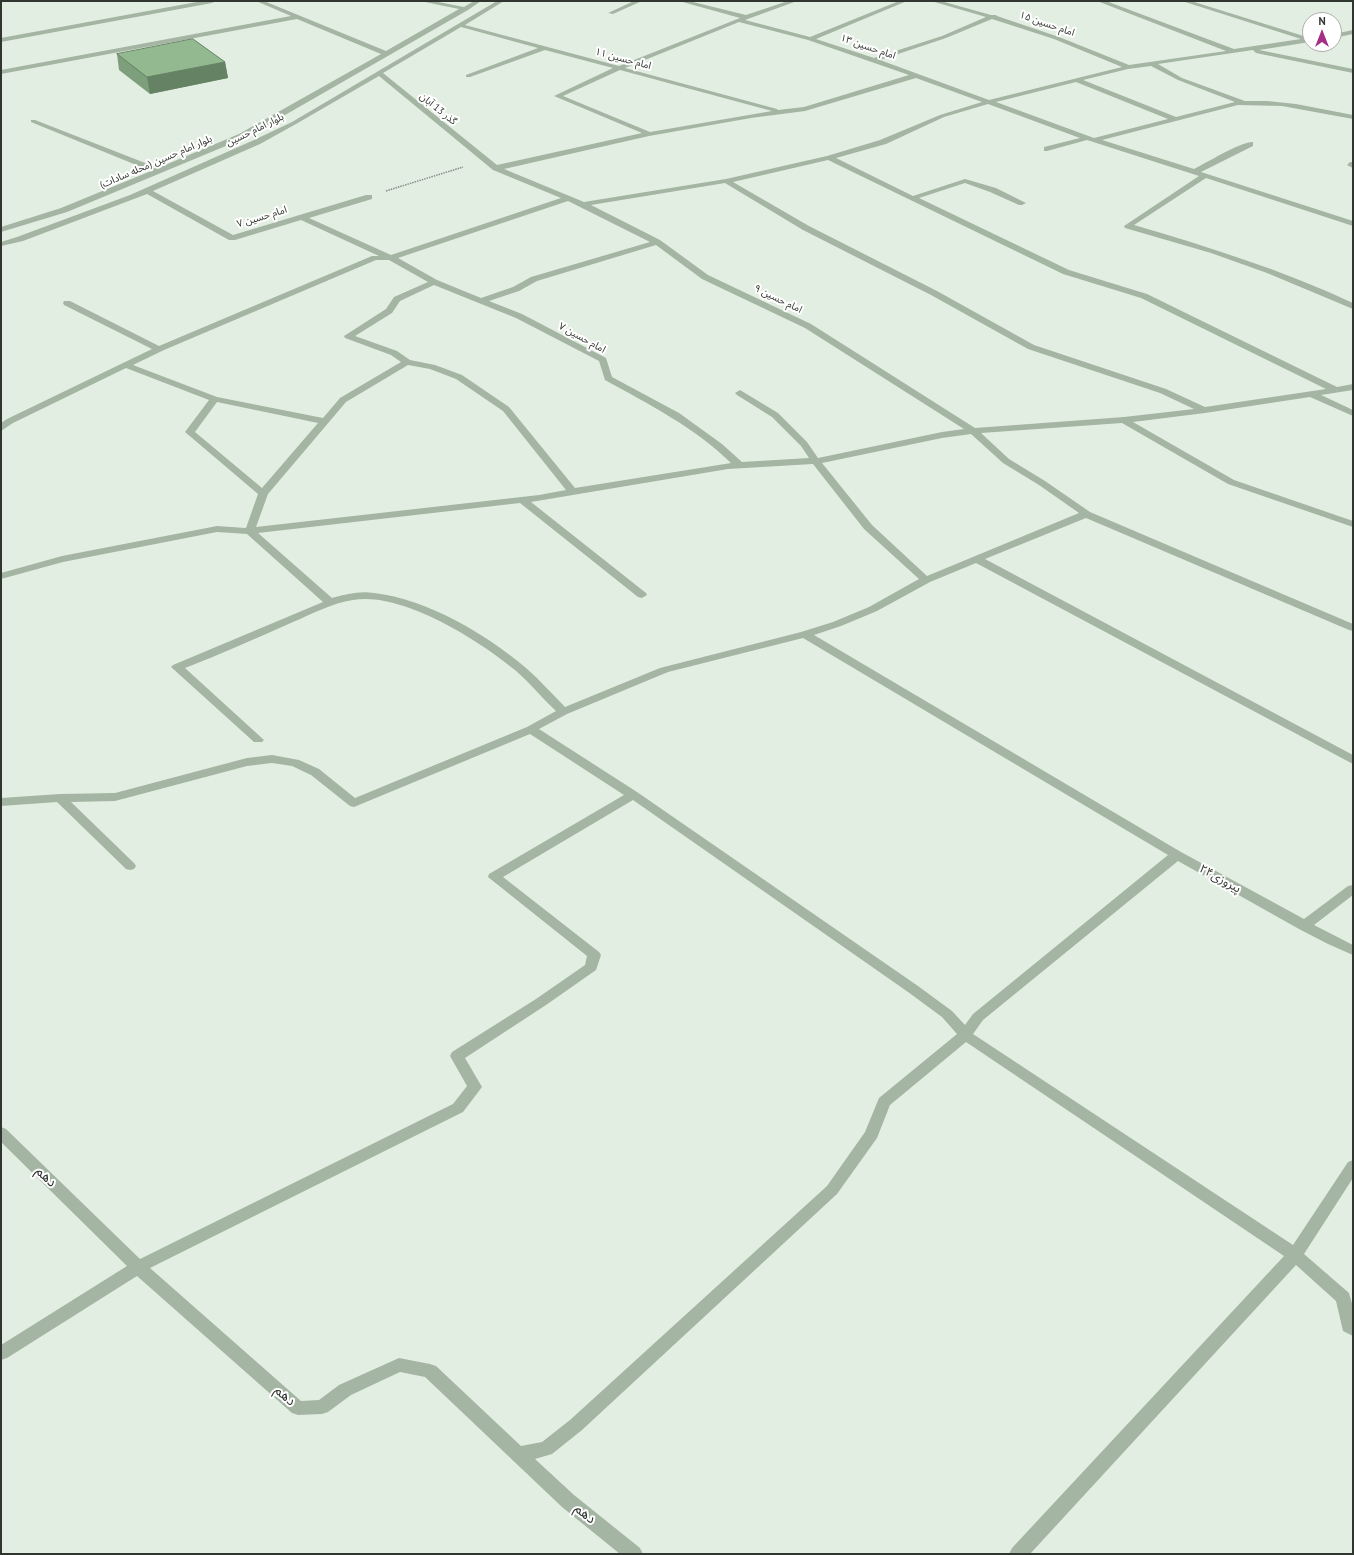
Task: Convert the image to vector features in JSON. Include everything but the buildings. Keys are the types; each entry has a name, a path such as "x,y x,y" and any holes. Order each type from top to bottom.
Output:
{"street":[{"path":"1,40 212,1"},
{"path":"262,2 272,1"},
{"path":"423,1 466,9"},
{"name":"بلوار امام حسین (محله سادات)","path":"1,230 64,210 242,136 478,1"},
{"name":"بلوار امام حسین","path":"1,244 34,234 148,191 275,132 501,1"},
{"path":"611,13 639,1"},
{"path":"682,1 745,17"},
{"path":"649,134 558,96 617,68 745,17 794,1"},
{"path":"810,38 904,1"},
{"name":"امام حسین ۱۵","path":"934,1 994,16 1096,53 1128,67"},
{"path":"1100,1 1234,51"},
{"path":"1185,1 1302,38"},
{"path":"262,2 386,53"},
{"path":"874,60 944,37 994,16"},
{"path":"1,72 298,17"},
{"name":"امام حسین ۱۳","path":"738,20 810,38 918,75 1087,138 1353,224"},
{"name":"امام حسین ۱۱","path":"459,25 781,112"},
{"path":"1342,34 1353,32"},
{"path":"583,204 726,181 829,158 883,142 942,116 989,102 1128,67 1302,41"},
{"path":"468,76 544,48"},
{"path":"1249,49 1353,71"},
{"path":"1151,64 1180,79 1243,102"},
{"name":"گذر 13 آبان","path":"379,73 496,168"},
{"path":"496,168 649,134 805,108 918,75"},
{"path":"1076,80 1175,119"},
{"path":"1095,140 1243,102 1306,107 1353,117"},
{"path":"33,121 158,171"},
{"path":"1047,149 1087,138"},
{"path":"1196,172 1250,144"},
{"path":"829,158 1066,272 1144,296 1336,390"},
{"name":"امام حسین ۹","path":"496,168 583,204 657,242 705,277 808,326 973,431 1006,461 1042,483 1086,514 1353,628"},
{"path":"1205,175 1128,226 1191,244 1251,265 1315,288 1353,306"},
{"path":"726,181 806,228 934,294 1030,347 1162,391 1205,410"},
{"path":"913,198 965,181 993,190 1022,203"},
{"name":"امام حسین ۷","path":"148,191 232,238 368,197"},
{"path":"1,428 10,421 158,349 375,258 391,258 568,198"},
{"name":"امام حسین ۷","path":"301,217 391,258 434,282 519,316 604,360 608,378 676,415 719,446 739,465"},
{"path":"480,301 516,289 534,279 657,242"},
{"path":"434,282 397,299 389,311 348,336 394,353 406,362 432,367 459,377 506,409 573,492"},
{"path":"67,303 158,349"},
{"path":"250,531 263,493 343,400 406,362"},
{"path":"126,365 215,399 324,421"},
{"path":"1,576 62,559 217,529 250,531 522,500 626,482 739,465 816,461 942,435 973,431 1124,420 1205,410 1353,387"},
{"path":"740,393 775,415 804,444 868,526 926,580"},
{"path":"1312,394 1353,413"},
{"path":"215,399 190,432 263,493"},
{"path":"1,416 10,421"},
{"path":"1124,420 1231,482 1353,524"},
{"path":"522,500 642,596"},
{"path":"1,802 60,798 115,797 247,762 272,759 295,763 315,772 354,803 531,729 563,712 664,670 805,634 837,624 873,609 926,580 1086,514"},
{"path":"250,531 330,602"},
{"path":"976,559 1353,760"},
{"path":"258,740 176,667 222,650 330,602 354,596 371,595 402,601 432,614 482,642 518,667 563,712"},
{"name":"پیروزی۲۴","path":"805,634 1177,855 1304,926 1353,950"},
{"path":"531,729 633,795 913,990 947,1014 965,1035 1295,1255 1343,1298 1349,1326 1353,1329"},
{"path":"1,1353 138,1267 458,1108 475,1087 457,1056 541,1002 591,967 594,955 494,877 633,795"},
{"path":"60,798 130,866"},
{"path":"518,1454 546,1449 576,1425 832,1190 872,1134 884,1102 965,1035 978,1017 1177,855"},
{"path":"1304,926 1353,889"},
{"name":"دهم","path":"1,1133 138,1267 298,1408 322,1407 345,1390 399,1364 430,1371 568,1501 634,1554"},
{"path":"1018,1554 1295,1255 1353,1166"}],"path":[{"path":"368,197 485,160"}]}
